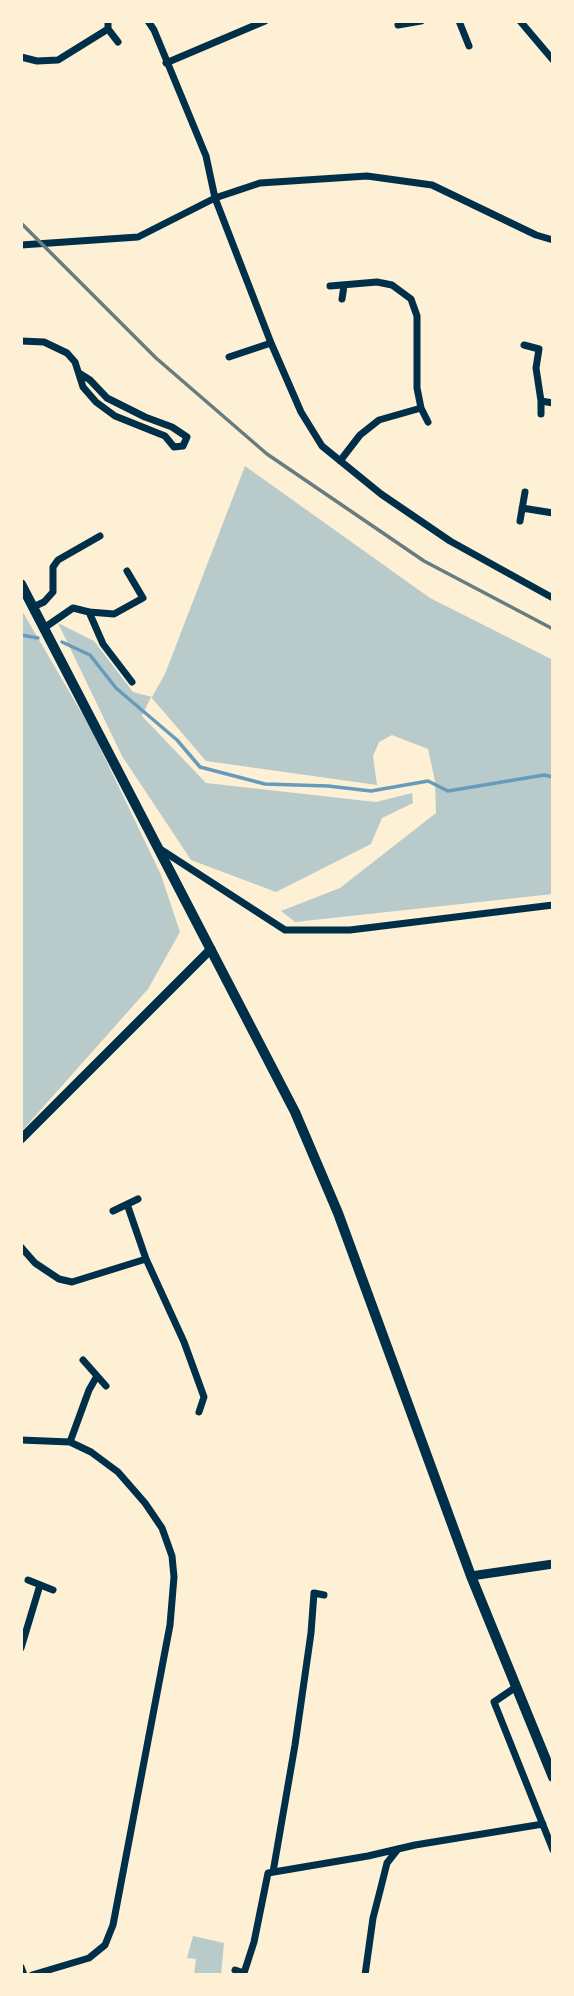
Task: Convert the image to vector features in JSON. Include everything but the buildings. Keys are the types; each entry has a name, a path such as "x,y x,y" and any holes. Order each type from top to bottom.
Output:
{"main road":[{"path":"21,584 296,1112 338,1213 471,1576 553,1777"}],"street":[{"path":"148,21 206,156 215,198 271,344 301,412 322,446 382,494 450,541 553,598"},
{"path":"166,63 265,21"},
{"path":"398,24 421,21"},
{"path":"459,21 469,46"},
{"path":"520,21 553,60"},
{"path":"21,57 37,61 58,60 108,25 118,42"},
{"path":"21,245 138,237 215,198 260,183 367,176 432,185 536,235 553,240"},
{"path":"330,286 377,282 392,285 411,299 417,316 417,388 421,408 428,422"},
{"path":"342,299 344,286"},
{"path":"21,341 44,342 57,347 75,362 83,387 96,402 115,416 164,436 174,447 183,446 187,437 172,427 107,398 90,380 79,373"},
{"path":"229,357 271,344"},
{"path":"524,345 538,349 536,368 541,414"},
{"path":"541,401 553,403"},
{"path":"340,461 360,435 379,421 421,408"},
{"path":"520,521 525,492"},
{"path":"522,508 553,513"},
{"path":"33,607 53,592 53,568 58,559 100,536"},
{"path":"44,628 73,608 114,614 143,598 127,571"},
{"path":"89,612 103,644 132,682"},
{"path":"157,847 285,930 351,930 553,905"},
{"path":"21,1139 211,949"},
{"path":"113,1211 138,1199"},
{"path":"127,1204 146,1259 184,1342 204,1397 199,1412"},
{"path":"21,1247 35,1263 59,1279 72,1282 146,1259"},
{"path":"83,1360 106,1386"},
{"path":"70,1442 89,1390 97,1376"},
{"path":"21,1440 70,1442 91,1452 118,1472 162,1528 172,1556 174,1577 170,1625 113,1925 105,1945 89,1958 32,1975"},
{"path":"471,1576 553,1564"},
{"path":"28,1580 53,1590"},
{"path":"21,1648 40,1585"},
{"path":"234,1970 244,1973 254,1942 295,1745 314,1593 324,1595"},
{"path":"516,1687 494,1702 553,1850"},
{"path":"270,1872 542,1824"},
{"path":"365,1975 371,1929 387,1863 398,1849"},
{"path":"21,1967 24,1975"}],"shaded area":[{"path":"245,466 430,598 553,660 553,894 295,922 281,911 340,888 436,813 435,781 428,749 392,735 379,742 373,756 377,785 206,761 151,697 142,716 206,783 376,802 412,793 413,803 382,818 371,844 276,892 191,860 122,756 58,623 94,641 133,692 152,697 165,674"},
{"path":"21,609 91,729 161,875 180,932 148,989 21,1132"},
{"path":"193,1936 224,1943 221,1975 194,1975 196,1959 187,1958"}],"waterway":[{"path":"21,635 38,638"},
{"path":"62,642 90,655 116,688 177,740 200,767 265,784 328,786 371,791 428,781 448,791 544,775 553,777"}],"railway":[{"path":"21,223 156,358 267,454 424,561 553,629"}]}
